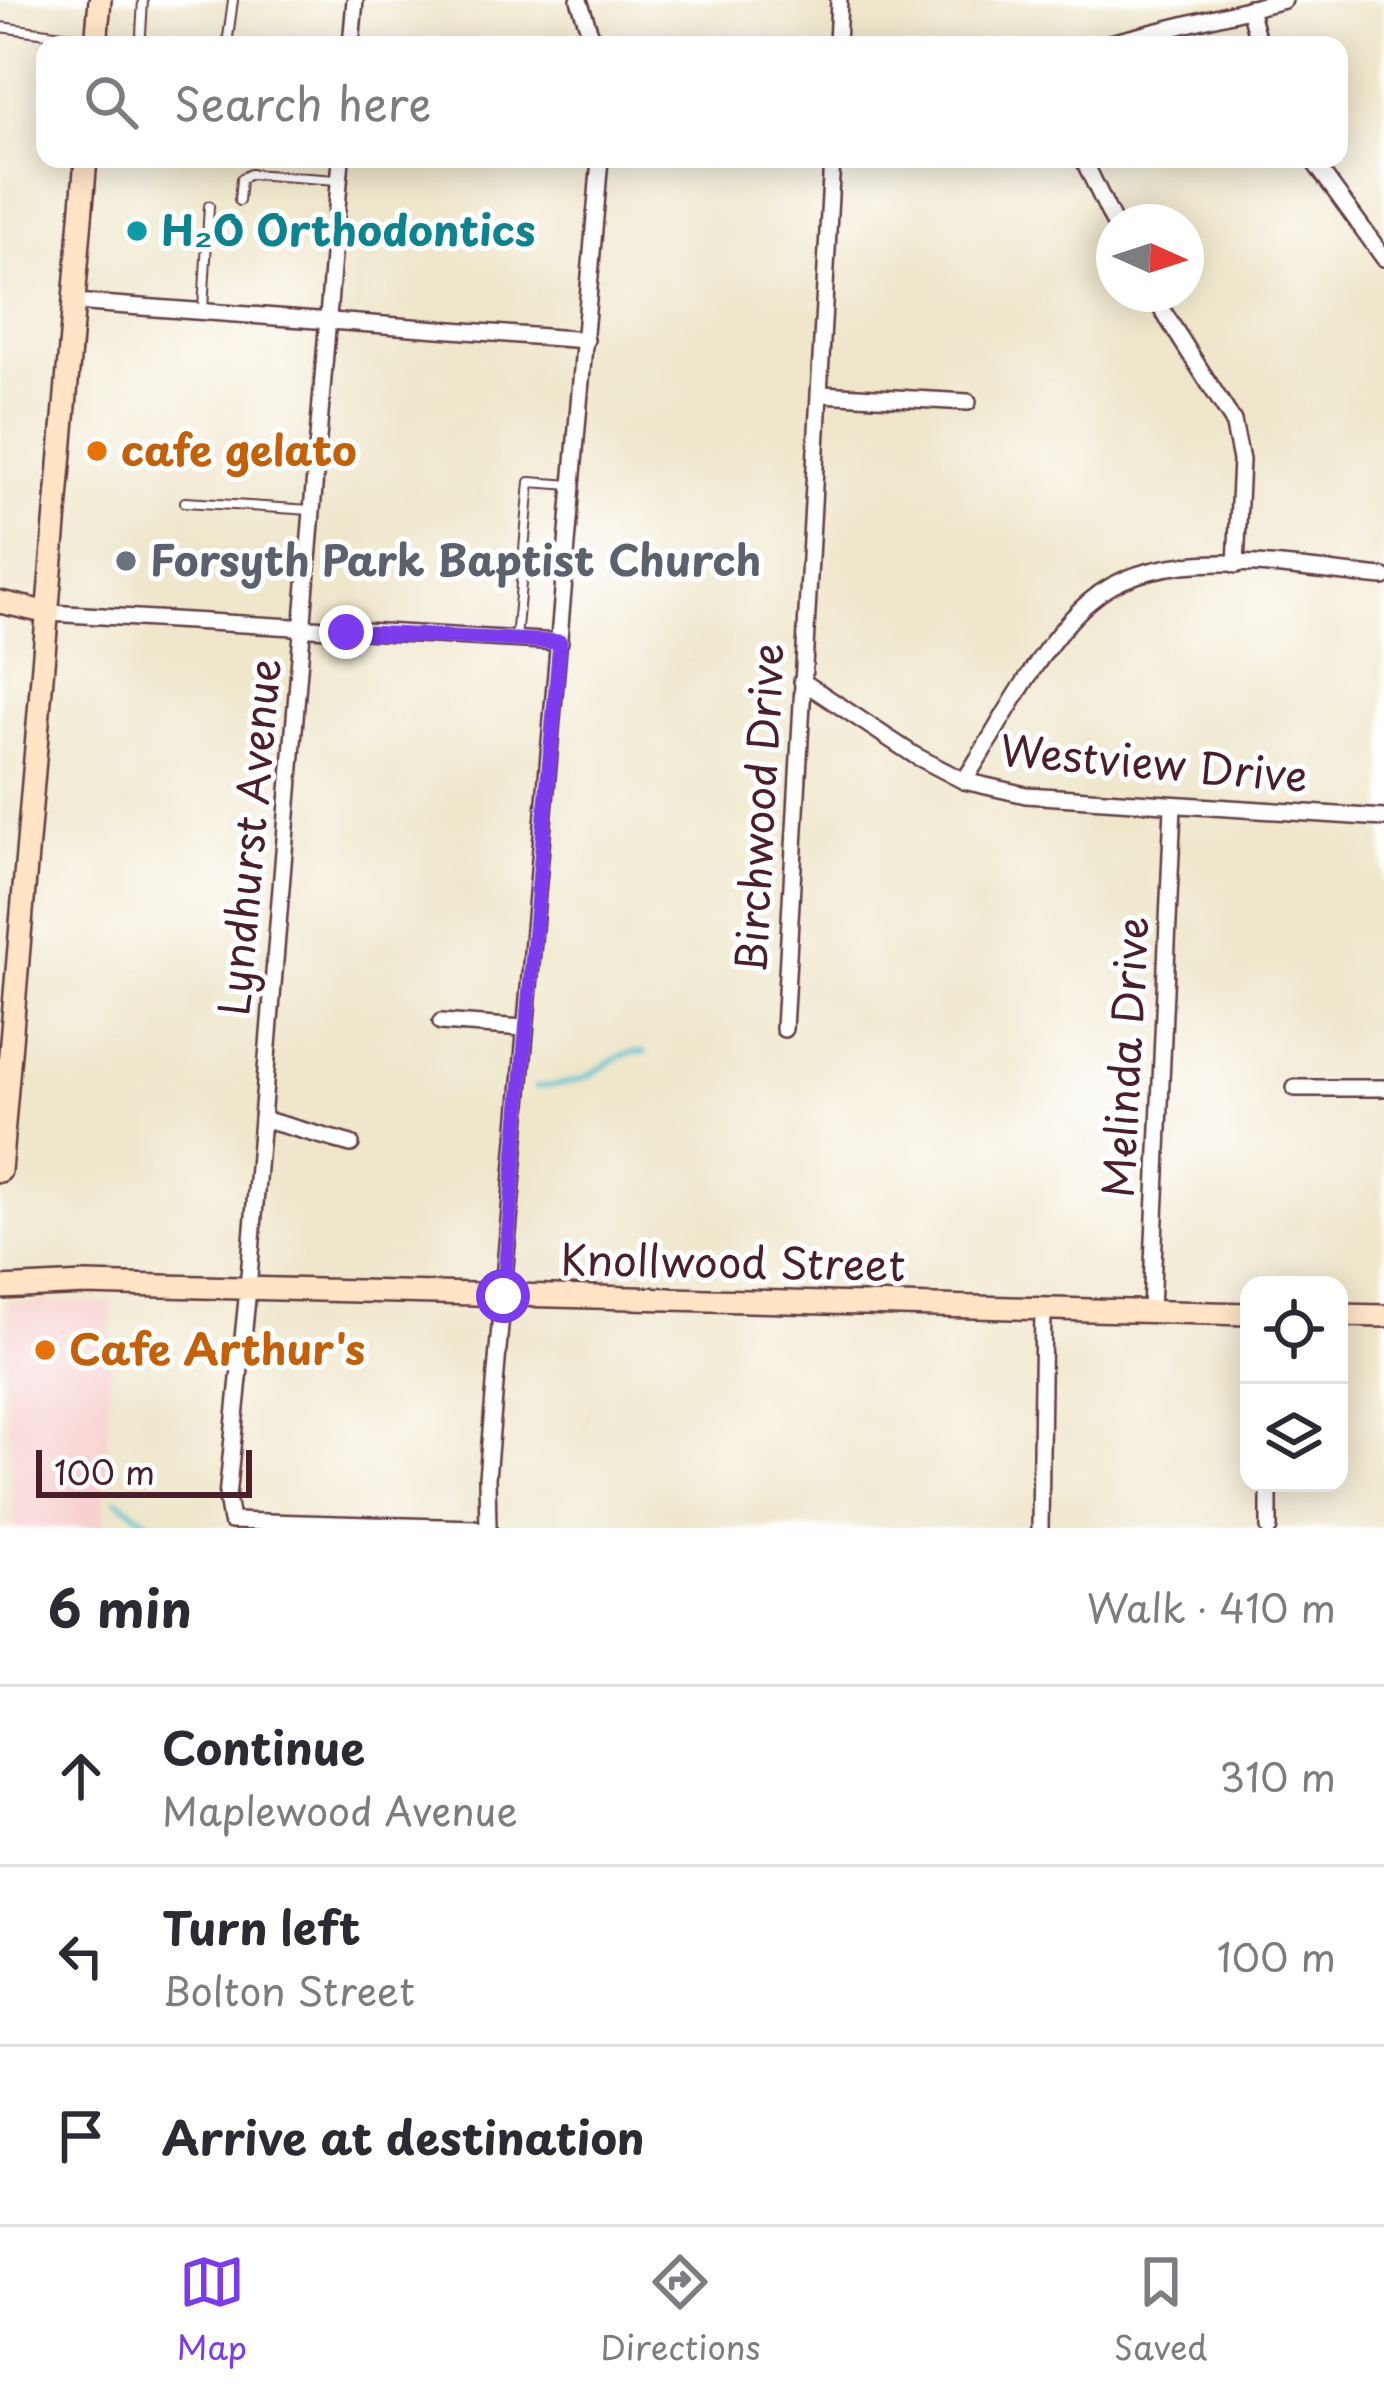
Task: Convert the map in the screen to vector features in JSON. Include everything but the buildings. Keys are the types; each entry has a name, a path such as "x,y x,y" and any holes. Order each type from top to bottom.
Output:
{"main road":[{"path":"97,36 100,0"},
{"path":"0,1171 8,967 49,613 85,168"},
{"path":"0,602 49,613"},
{"name":"Knollwood Street","path":"0,1288 85,1284 1240,1314"},
{"path":"1348,1315 1384,1316"}],"street":[{"path":"352,36 355,0"},
{"path":"579,0 591,36"},
{"path":"837,36 839,0"},
{"path":"1138,36 1284,0"},
{"path":"1249,8 1257,36"},
{"name":"Lyndhurst Avenue","path":"341,168 227,1497 231,1521 475,1528"},
{"path":"488,1528 487,1478 599,168"},
{"name":"Birchwood Drive","path":"784,1029 832,168"},
{"path":"1087,168 1105,204"},
{"path":"1319,168 1384,258"},
{"path":"74,302 586,340"},
{"path":"1163,312 1233,421 1241,460 1236,565"},
{"path":"820,394 968,402"},
{"path":"964,781 1059,633 1091,599 1125,578 1162,566 1236,565 1384,577"},
{"path":"49,613 560,642"},
{"name":"Westview Drive","path":"802,681 914,755 964,781 1026,795 1384,818"},
{"name":"Melinda Drive","path":"1151,1310 1173,807"},
{"path":"441,1022 524,1028"},
{"path":"1295,1088 1384,1088"},
{"path":"262,1119 351,1144"},
{"path":"1040,1528 1042,1309"},
{"path":"1269,1492 1269,1528"}],"lane":[{"path":"140,34 143,0"},
{"path":"228,36 233,0"},
{"path":"0,27 58,36"},
{"path":"239,201 241,179 250,174 340,180"},
{"path":"203,311 209,206"},
{"path":"516,640 530,482 573,485"},
{"path":"184,502 313,511"}],"shaded area":[{"path":"7,1302 112,1302 104,1528 14,1528 6,1388"}],"waterway":[{"path":"535,1087 577,1080 621,1056 645,1052"},
{"path":"116,1499 157,1528"}],"place":[{"name":"H₂O Orthodontics","path":"137,231"},
{"name":"cafe gelato","path":"97,451"},
{"name":"Forsyth Park Baptist Church","path":"126,561"},
{"name":"Cafe Arthur's","path":"45,1350"}],"route":[{"path":"346,632 560,642 503,1296"}]}
